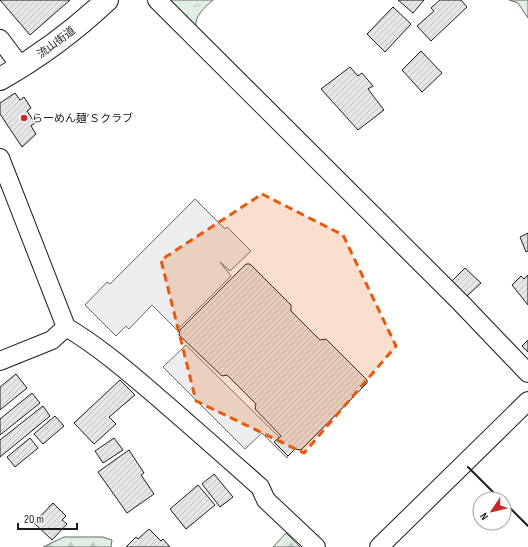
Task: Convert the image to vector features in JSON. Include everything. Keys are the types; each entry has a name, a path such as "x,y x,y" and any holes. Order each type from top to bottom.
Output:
{"street":[{"name":"流山街道","path":"0,79 21,67 68,33 107,0"},
{"path":"157,0 462,304 528,373"},
{"path":"0,39 21,67"},
{"path":"0,158 66,327 85,338 118,363 183,419 260,487 266,500 316,547"},
{"path":"0,361 52,340 66,327"},
{"path":"379,547 528,401"}],"highlighted area":[{"path":"262,194 343,235 396,346 304,453 196,401 161,260"}],"green space":[{"path":"166,0 213,0 198,15 196,27"},
{"path":"509,0 528,0 528,18 518,3"},
{"path":"286,533 300,547 273,547"},
{"path":"64,537 103,537 112,540 111,547 43,547"}],"shaded area":[{"path":"195,199 225,229 227,227 251,251 230,271 220,262 231,276 177,330 152,305 129,329 126,326 116,336 85,305 107,282 110,284"},
{"path":"186,345 279,437 275,442 288,456 287,458 262,433 245,449 163,367"}],"building":[{"path":"0,0 70,0 30,35"},
{"path":"398,0 424,0 413,13"},
{"path":"440,0 461,0 467,7 431,41 417,26 434,11 431,8"},
{"path":"393,7 411,24 385,52 367,34"},
{"path":"421,51 442,73 422,92 402,70"},
{"path":"350,67 358,76 362,73 373,86 368,89 384,110 358,130 321,89"},
{"path":"15,93 20,100 24,97 31,108 27,111 35,123 31,126 36,134 22,147 0,114 0,103"},
{"path":"528,233 528,251 526,252 520,237"},
{"path":"246,264 250,264 291,305 291,311 320,340 326,339 367,380 367,383 301,450 295,449 288,456 274,442 281,436 255,409 256,404 227,375 222,376 179,335 180,330"},
{"path":"465,268 481,283 467,296 452,281"},
{"path":"528,275 528,305 512,285 521,276 524,279"},
{"path":"528,340 528,352 522,346"},
{"path":"16,374 27,388 0,410 0,387"},
{"path":"120,380 135,395 109,417 116,424 94,444 74,423"},
{"path":"32,393 40,403 0,435 0,419"},
{"path":"43,406 50,416 0,457 0,440"},
{"path":"55,416 64,426 43,444 34,434"},
{"path":"30,438 38,448 15,467 7,457"},
{"path":"114,438 123,450 103,463 95,451"},
{"path":"129,450 144,473 141,475 154,494 127,513 98,472"},
{"path":"214,474 233,497 220,507 202,484"},
{"path":"198,485 215,505 186,529 170,509"},
{"path":"53,503 66,516 62,520 67,524 52,540 34,523"},
{"path":"149,529 161,541 163,539 170,547 126,547 136,537 138,539"}],"wall":[{"path":"468,467 492,491"},
{"path":"512,510 528,526"}],"place":[{"name":"らーめん麺’Ｓクラブ","path":"24,118"}]}
